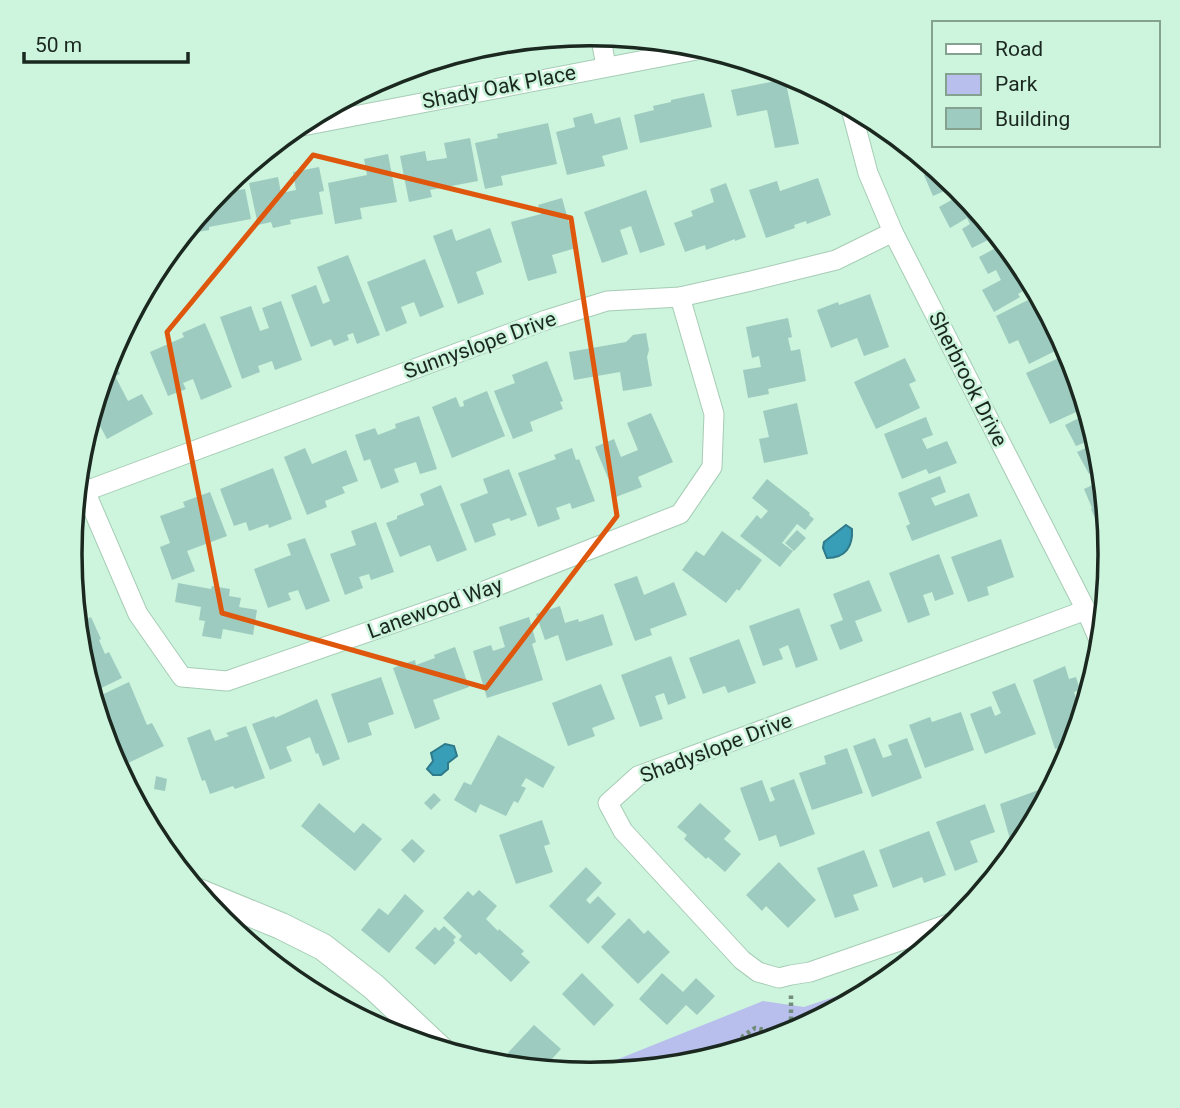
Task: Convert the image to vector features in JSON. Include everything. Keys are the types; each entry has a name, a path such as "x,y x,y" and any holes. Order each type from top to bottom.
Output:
{"street":[{"path":"602,46 606,66"},
{"name":"Shady Oak Place","path":"322,122 677,53"},
{"name":"Sherbrook Drive","path":"854,120 868,173 893,232 1093,627"},
{"name":"Sunnyslope Drive","path":"87,484 546,320 607,301 680,297 836,260 893,232"},
{"name":"Lanewood Way","path":"85,500 138,614 182,677 227,681 474,595 680,514 712,467 714,414 680,297"},
{"name":"Shadyslope Drive","path":"932,930 810,972 779,978 758,972 741,960 623,831 608,803 638,776 1086,610"},
{"path":"218,900 323,947 374,987 426,1035"}],"path":[{"path":"791,975 791,1021"},
{"path":"742,1039 755,1028 768,1031"}],"highlighted area":[{"path":"313,155 571,218 617,516 486,688 222,613 167,332"}],"green space":[{"path":"845,993 785,1024 753,1036 689,1053 613,1061 763,1001 804,1007"}],"shaded area":[{"path":"846,525 852,529 850,546 839,556 827,558 824,542"},
{"path":"445,744 454,746 457,756 448,763 448,769 441,775 433,775 427,769 433,761 431,753"}],"building":[{"path":"776,81 786,85 799,144 775,148 767,110 737,116 731,90"},
{"path":"704,93 712,127 640,143 634,115 654,110 653,106 671,100"},
{"path":"592,113 595,124 620,117 628,149 602,156 605,166 567,175 556,132 575,127 573,118"},
{"path":"548,123 557,164 501,176 503,185 485,189 475,143 498,138 497,134"},
{"path":"470,138 478,181 430,190 432,197 409,202 400,156 425,151 427,161 447,158 444,143"},
{"path":"388,154 397,202 360,208 362,219 335,224 328,183 367,175 364,159"},
{"path":"319,167 324,191 319,192 323,214 290,220 291,224 273,228 271,222 258,225 249,183 278,177 281,193 296,190 293,172"},
{"path":"926,173 946,190 933,196 924,175"},
{"path":"818,178 831,215 807,224 806,221 794,225 795,228 766,238 749,190 777,181 780,191"},
{"path":"726,183 746,237 706,250 705,245 685,252 674,223 693,216 691,211 714,202 710,189"},
{"path":"245,189 251,219 209,227 209,230 197,232 230,194"},
{"path":"646,190 665,245 640,253 631,226 620,230 628,254 602,263 584,212"},
{"path":"562,198 576,248 552,255 557,273 528,281 511,222 541,214 538,205"},
{"path":"954,199 989,239 972,248 962,229 970,224 967,218 950,228 939,207"},
{"path":"490,228 502,262 476,272 484,294 458,304 433,236 452,229 456,241"},
{"path":"996,248 1024,290 1018,294 1020,297 994,312 982,290 1001,280 996,270 988,274 979,257"},
{"path":"348,255 380,335 357,344 353,333 347,335 349,340 334,346 331,339 311,347 291,295 316,285 323,304 330,301 317,267"},
{"path":"425,259 444,307 420,317 414,302 401,307 407,323 386,332 367,282"},
{"path":"870,294 889,347 864,356 857,338 831,348 817,310"},
{"path":"1028,300 1056,350 1029,364 1018,340 1009,344 996,316"},
{"path":"281,301 302,360 275,370 272,361 258,366 260,372 242,379 220,317 251,306 260,331 269,328 262,308"},
{"path":"788,318 792,337 788,338 791,351 800,349 806,381 768,389 769,394 748,398 743,370 761,367 759,356 752,358 746,327"},
{"path":"205,323 232,387 201,400 193,379 183,383 186,389 168,396 150,352 184,337 182,333"},
{"path":"646,333 652,386 623,391 620,372 574,380 569,352 626,342 633,335"},
{"path":"905,358 916,381 909,384 920,408 876,429 854,382"},
{"path":"1059,358 1078,411 1050,424 1026,373"},
{"path":"547,361 563,401 560,402 563,409 530,422 533,431 513,439 494,391 515,383 512,375"},
{"path":"117,368 120,374 115,376 128,401 142,394 153,414 107,439 99,423"},
{"path":"487,391 505,436 452,458 432,407 456,397 460,407 464,406 463,401"},
{"path":"797,403 808,454 764,463 759,439 769,437 763,411"},
{"path":"651,413 673,462 638,477 642,487 616,497 595,447 614,439 621,457 638,450 627,423"},
{"path":"419,416 437,469 420,474 416,462 394,469 399,482 381,489 370,459 364,461 355,435 375,428 378,435 396,428 395,424"},
{"path":"926,417 933,435 922,439 927,449 947,441 957,463 929,474 926,469 902,479 884,434"},
{"path":"1080,418 1086,442 1076,446 1065,425"},
{"path":"1087,447 1092,473 1089,474 1077,452"},
{"path":"305,448 312,464 346,450 358,481 342,487 345,493 325,501 327,507 307,515 284,457"},
{"path":"572,448 595,501 572,509 570,503 556,508 560,519 538,527 518,473 556,459 554,455"},
{"path":"273,468 292,519 269,528 268,524 249,531 246,522 234,526 220,489"},
{"path":"509,469 527,515 492,524 496,535 475,543 460,504 488,493 483,479"},
{"path":"940,476 946,492 931,498 935,506 969,493 978,516 912,541 906,526 910,524 898,493"},
{"path":"767,479 814,519 805,530 797,524 782,543 793,551 780,567 740,536 757,515 761,519 768,511 752,498"},
{"path":"441,485 467,550 437,562 430,545 400,557 386,523 424,505 420,494"},
{"path":"1093,485 1097,523 1091,509 1084,489"},
{"path":"210,492 227,536 187,551 195,571 172,580 160,547 170,543 160,516 185,507 183,502"},
{"path":"376,522 394,572 371,580 369,574 359,577 363,588 345,595 330,554 356,545 351,531"},
{"path":"797,530 806,538 794,551 785,543"},
{"path":"722,531 762,560 739,591 737,589 726,603 682,570 696,551 704,556"},
{"path":"305,538 330,601 306,610 298,590 288,593 291,600 268,608 254,569 291,555 287,544"},
{"path":"1001,539 1014,577 987,587 989,595 968,602 951,557"},
{"path":"939,554 954,594 935,601 932,592 923,595 930,615 908,623 889,573"},
{"path":"637,576 644,595 674,582 687,615 650,629 652,635 635,641 614,584"},
{"path":"869,580 882,611 855,621 863,641 840,650 830,625 843,620 833,594"},
{"path":"178,583 211,589 212,586 230,589 229,596 241,598 239,607 257,610 253,635 223,629 221,639 202,636 205,621 199,620 201,607 175,602"},
{"path":"560,606 565,623 578,619 579,622 603,614 613,645 566,661 558,635 545,640 536,614"},
{"path":"799,608 818,660 796,668 788,645 779,649 783,659 763,666 749,626"},
{"path":"91,617 105,654 109,652 122,678 100,689 91,653 86,619"},
{"path":"529,617 536,642 532,644 543,680 487,698 473,651 491,645 493,651 505,647 499,627"},
{"path":"739,639 756,683 728,693 725,686 703,694 689,658"},
{"path":"455,647 469,687 433,700 440,719 415,729 393,668 415,660 416,665"},
{"path":"671,656 686,698 668,705 664,693 655,696 663,719 640,727 621,675"},
{"path":"1065,666 1069,679 1076,677 1080,690 1074,692 1077,700 1061,747 1055,749 1033,680"},
{"path":"381,677 394,714 368,723 372,735 348,743 331,694"},
{"path":"129,682 147,725 152,723 164,746 127,764 102,695"},
{"path":"1015,683 1036,734 985,754 970,714 991,706 995,716 1001,713 992,692"},
{"path":"601,684 615,719 592,728 595,736 568,746 552,703"},
{"path":"317,699 340,759 323,766 310,737 286,747 292,761 270,770 252,724 274,716 275,718"},
{"path":"961,712 974,750 925,768 909,725 930,717 932,722"},
{"path":"246,726 265,778 235,789 233,786 210,794 205,780 202,781 187,738 210,729 215,741 229,736 226,733"},
{"path":"498,735 555,767 543,788 526,778 521,786 526,788 518,803 514,801 506,816 480,804 476,813 454,800 464,782 471,785"},
{"path":"875,738 883,758 892,755 888,745 907,738 922,778 872,797 853,746"},
{"path":"847,748 863,793 812,810 799,773 826,764 824,756"},
{"path":"156,776 167,779 165,791 154,789"},
{"path":"794,779 815,834 780,847 776,835 759,841 740,788 762,780 770,802 775,800 770,788"},
{"path":"1040,789 1010,840 1000,804"},
{"path":"434,793 441,800 431,810 424,803"},
{"path":"319,803 354,833 363,823 382,839 355,871 301,826"},
{"path":"700,803 731,831 724,839 741,854 725,872 684,839 687,835 677,827"},
{"path":"985,804 995,832 970,841 978,862 955,871 936,822"},
{"path":"542,820 550,844 544,846 553,872 516,884 499,835"},
{"path":"929,831 946,875 924,883 922,877 893,888 879,850"},
{"path":"412,839 425,851 414,863 401,850"},
{"path":"864,850 878,886 853,895 859,910 835,918 817,868"},
{"path":"779,862 816,900 788,928 766,906 762,911 746,895"},
{"path":"586,867 602,883 586,900 590,904 598,896 616,914 588,944 549,906"},
{"path":"479,890 497,906 486,919 524,951 521,954 530,962 511,982 479,952 476,955 459,940 462,936 443,918 468,891 473,896"},
{"path":"405,894 424,911 389,953 361,930 379,908 388,915"},
{"path":"629,918 644,934 648,930 670,952 638,984 601,947"},
{"path":"444,926 456,937 453,940 455,943 435,965 415,948 435,927 439,931"},
{"path":"582,973 614,1005 594,1026 562,994"},
{"path":"662,973 683,992 696,978 715,996 697,1015 686,1005 667,1025 639,999"},
{"path":"534,1025 561,1049 551,1060 506,1055"}]}
